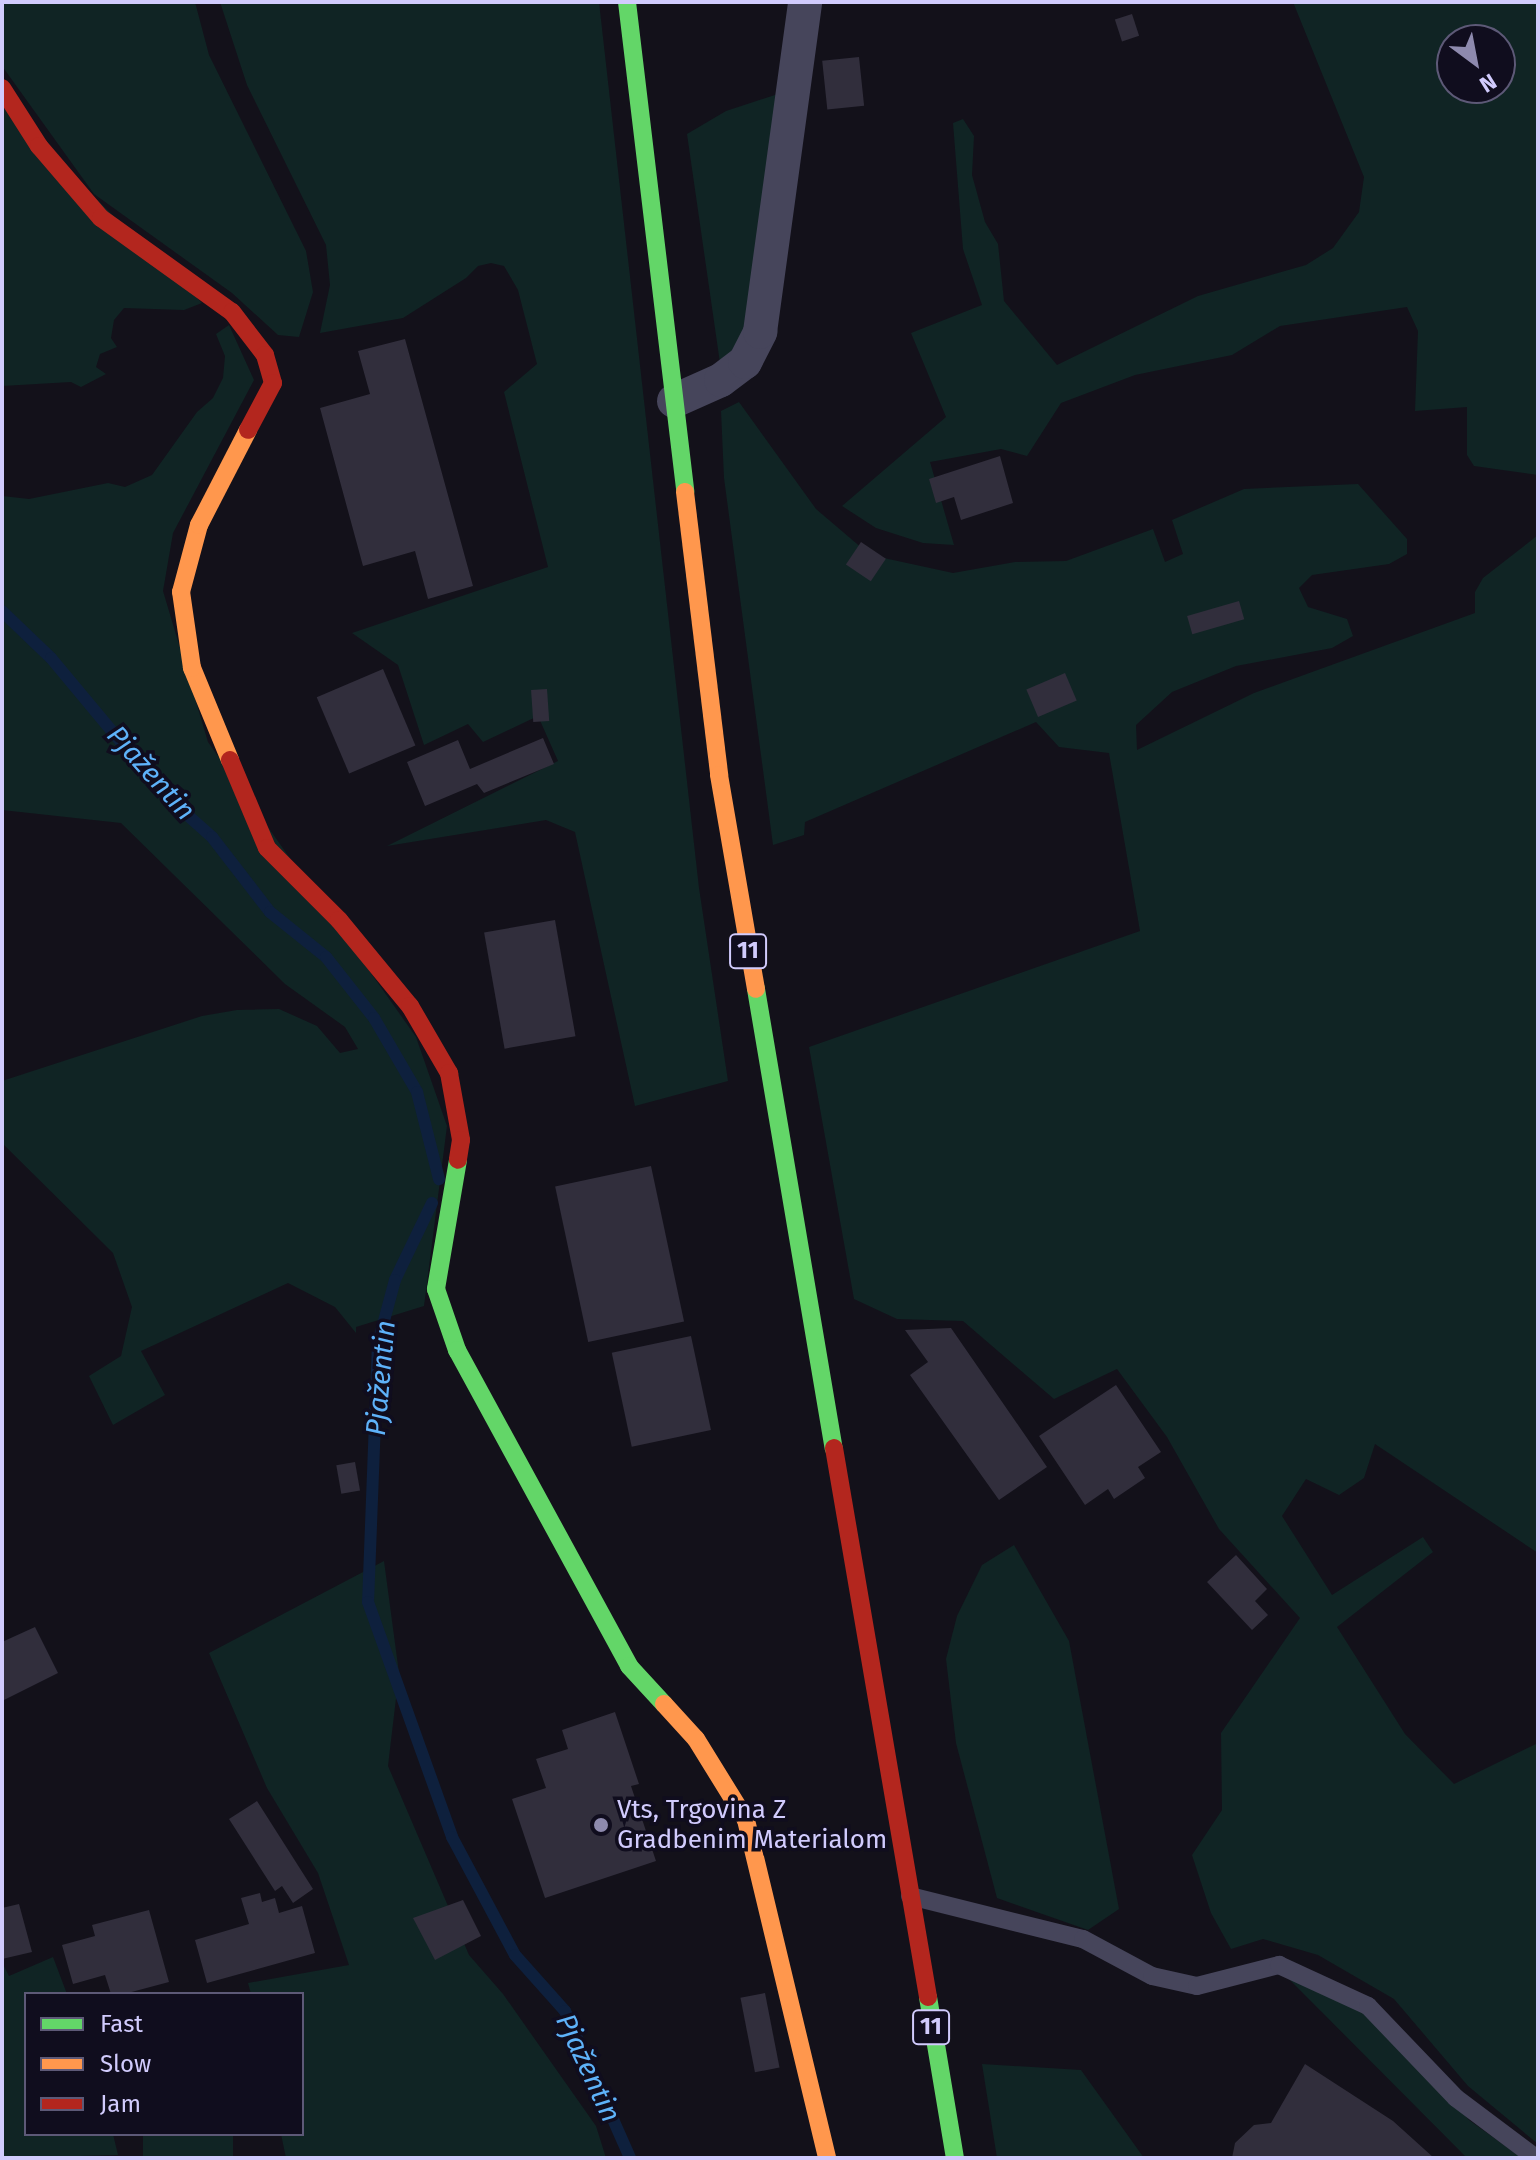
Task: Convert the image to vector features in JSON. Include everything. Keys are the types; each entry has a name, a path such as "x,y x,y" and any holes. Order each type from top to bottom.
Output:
{"street":[{"name":"11","path":"627,2 719,775 907,1896 955,2158"},
{"path":"674,401 721,380 745,362 760,332 805,2"},
{"path":"2,88 39,146 101,218 232,312 265,355 273,383 199,525 181,592 192,668 267,848 339,920 410,1006 449,1073 461,1140 436,1289 457,1350 629,1666 696,1739 746,1820 827,2158"}],"lane":[{"path":"907,1896 1083,1939 1152,1976 1197,1986 1279,1965 1368,2006 1456,2098 1536,2158"}],"green space":[{"path":"2,2 195,2 209,55 306,251 313,292 299,337 278,335 232,293 94,194 2,66"},
{"path":"220,2 599,2 699,888 728,1081 635,1106 575,832 546,820 387,846 558,761 538,716 483,742 468,724 424,745 398,665 352,633 548,567 504,392 537,364 518,290 504,266 491,263 478,266 466,278 403,318 320,333 330,285 326,245 247,85"},
{"path":"1293,2 1538,2 1538,475 1474,466 1467,455 1467,407 1415,411 1418,331 1407,307 1280,326 1232,355 1135,375 1061,403 1027,456 1001,449 930,462 954,545 923,543 876,528 842,506 946,417 911,333 982,305 963,249 953,123 963,119 974,136 972,175 985,222 998,244 1004,301 1057,365 1198,296 1306,265 1333,248 1359,212 1364,177"},
{"path":"784,92 750,335 720,363 687,134 726,111"},
{"path":"2,106 202,303 184,310 124,308 114,320 111,338 117,347 100,354 96,367 106,374 81,387 71,382 2,386"},
{"path":"229,325 254,380 173,533 163,591 208,742 416,1037 447,1126 424,1306 356,1327 356,1333 335,1307 288,1283 141,1351 165,1395 113,1425 89,1376 121,1356 132,1307 113,1253 2,1143 2,1081 202,1016 237,1010 279,1009 317,1026 340,1053 358,1049 345,1027 285,984 121,823 2,810 2,496 29,499 108,483 125,487 152,475 197,412 213,398 223,378 225,356 216,334"},
{"path":"739,402 816,509 870,555 953,573 1015,562 1066,561 1153,529 1165,562 1183,554 1172,520 1244,489 1358,484 1407,539 1407,554 1389,564 1312,575 1299,588 1308,607 1347,619 1353,636 1332,648 1236,666 1172,692 1136,725 1137,750 1254,693 1475,613 1475,592 1483,578 1538,535 1538,1553 1375,1444 1364,1478 1339,1495 1306,1479 1282,1516 1332,1595 1423,1537 1433,1552 1337,1627 1405,1734 1454,1784 1538,1743 1538,2144 1468,2086 1394,1999 1318,1955 1263,1939 1231,1949 1211,1913 1192,1855 1222,1810 1221,1733 1300,1618 1219,1529 1167,1437 1117,1369 1054,1399 963,1321 897,1319 854,1299 809,1047 1140,931 1109,753 1059,747 1036,722 805,822 804,835 773,845 724,478 721,411"},
{"path":"1014,1545 1069,1641 1119,1909 1088,1930 997,1898 956,1743 946,1659 957,1616 982,1565"},
{"path":"384,1561 399,1673 388,1766 469,1955 503,1994 596,2126 606,2158 286,2158 281,2136 304,2136 304,1992 250,1992 248,1983 349,1965 318,1873 267,1788 209,1653"},
{"path":"53,1957 66,1992 24,1992 24,2136 113,2136 118,2155 2,2158 2,1962 9,1976"},
{"path":"1281,1971 1379,2017 1469,2120 1522,2158 1467,2158"},
{"path":"982,2064 1081,2070 1144,2158 997,2158"},
{"path":"143,2136 233,2136 233,2158 143,2158"}],"building":[{"path":"1132,14 1139,36 1122,41 1115,20"},
{"path":"859,57 864,106 827,110 822,61"},
{"path":"405,339 473,586 428,599 415,551 363,566 320,408 370,394 358,351"},
{"path":"1000,456 1013,503 961,520 954,497 936,503 929,479"},
{"path":"861,542 886,559 871,581 846,564"},
{"path":"1239,601 1244,619 1192,634 1187,616"},
{"path":"383,669 415,745 349,774 317,697"},
{"path":"1065,673 1077,701 1038,717 1026,689"},
{"path":"547,689 549,721 533,722 531,690"},
{"path":"543,738 554,764 484,793 477,784 425,806 407,762 458,740 470,769"},
{"path":"555,920 575,1036 505,1049 484,933"},
{"path":"651,1166 684,1322 588,1342 555,1186"},
{"path":"951,1328 1047,1467 999,1500 910,1375 928,1362 905,1330"},
{"path":"691,1336 711,1430 632,1447 612,1353"},
{"path":"1116,1385 1161,1452 1138,1467 1145,1478 1114,1499 1108,1489 1085,1505 1039,1436"},
{"path":"355,1462 360,1491 341,1494 336,1465"},
{"path":"1236,1555 1267,1589 1255,1601 1268,1615 1252,1630 1207,1582"},
{"path":"35,1627 58,1673 2,1701 2,1642"},
{"name":"Vts, Trgovina Z Gradbenim Materialom","path":"615,1712 639,1784 631,1786 656,1861 545,1898 512,1799 546,1788 536,1759 568,1749 562,1730"},
{"path":"257,1801 313,1889 293,1903 282,1886 275,1891 229,1819"},
{"path":"260,1893 262,1902 275,1898 279,1913 302,1906 315,1953 207,1983 195,1940 249,1924 241,1898"},
{"path":"463,1900 481,1936 435,1960 413,1918"},
{"path":"19,1904 32,1952 2,1959 2,1908"},
{"path":"149,1910 169,1982 132,1992 110,1992 105,1975 73,1984 62,1945 95,1936 92,1925"},
{"path":"765,1993 780,2068 755,2072 740,1998"},
{"path":"1305,2064 1393,2121 1434,2158 1232,2158 1235,2143 1254,2125 1271,2123"}],"waterway":[{"name":"Pjažentin","path":"2,611 51,658 166,796 212,837 270,912 326,957 374,1018 417,1092 439,1179"},
{"name":"Pjažentin","path":"432,1203 395,1280 378,1343 368,1602 452,1837 515,1955 565,2011 630,2158"}],"traffic: fast":[{"path":"627,2 685,492"},
{"path":"756,989 834,1448"},
{"path":"458,1160 436,1289 457,1350 629,1666 664,1704"},
{"path":"928,1997 955,2158"}],"traffic: slow":[{"path":"230,760 192,668 181,592 199,525 248,430"},
{"path":"685,492 719,775 756,989"},
{"path":"664,1704 696,1739 746,1820 827,2158"}],"traffic: jam":[{"path":"2,88 39,146 101,218 232,312 265,355 273,383 248,430"},
{"path":"230,760 267,848 339,920 410,1006 449,1073 461,1140 458,1160"},
{"path":"834,1448 928,1997"}],"place":[{"name":"Vts, Trgovina Z Gradbenim Materialom","path":"601,1825"}]}
